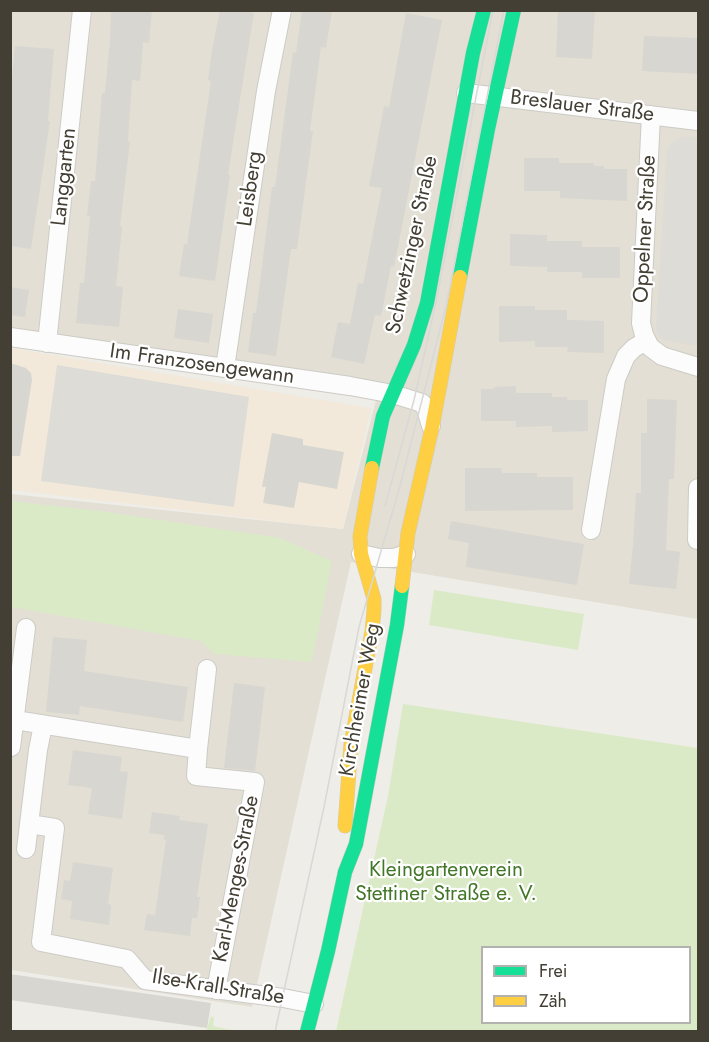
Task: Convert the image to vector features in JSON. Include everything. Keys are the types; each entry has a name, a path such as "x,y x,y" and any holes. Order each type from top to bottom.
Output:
{"street":[{"name":"Langgarten","path":"47,343 82,10"},
{"name":"Leisberg","path":"225,368 266,91 282,10"},
{"name":"Schwetzinger Straße","path":"362,554 360,536 382,416 414,345 427,303 466,93 484,10"},
{"path":"432,428 495,96 514,10"},
{"name":"Breslauer Straße","path":"466,93 699,121"},
{"name":"Oppelner Straße","path":"646,341 641,323 651,115"},
{"name":"Im Franzosengewann","path":"10,338 393,394 422,403 432,428"},
{"path":"591,530 616,380 626,356 646,341 662,356 699,367"},
{"name":"Kirchheimer Weg","path":"307,1032 345,872 356,844 397,625 408,533 432,428"},
{"path":"698,540 699,488"},
{"path":"362,554 379,558 394,558 406,554"},
{"name":"Kirchheimer Weg","path":"345,872 348,769 374,610 374,599 362,554"},
{"path":"26,628 11,747 38,750"},
{"name":"Karl-Menges-Straße","path":"207,669 196,776 255,782 216,990"},
{"path":"15,720 198,749"},
{"path":"43,725 29,824 18,848 51,854"},
{"name":"Ilse-Krall-Straße","path":"29,824 55,828 40,942 127,959 145,980 314,1004"}],"shaded area":[{"path":"10,11 698,11 698,619 351,562 252,1007 11,970 11,494 343,529 379,389 11,329"},
{"path":"684,137 698,138 698,346 665,340 658,335 656,328 667,149 675,140"},
{"path":"11,348 371,408 343,529 11,490"},
{"path":"57,365 249,397 234,507 41,481"}],"green space":[{"path":"11,501 100,511 280,538 332,561 312,662 214,654 201,641 11,607"},
{"path":"434,590 584,614 578,650 429,625"},
{"name":"Kleingartenverein Stettiner Straße e. V.","path":"403,704 698,748 698,1031 336,1031 388,796"},
{"path":"211,1016 214,1018 213,1026 236,1031 206,1031"}],"building":[{"path":"111,10 152,10 149,43 143,42 140,81 132,80 128,141 130,141 116,286 123,287 119,327 76,323 80,283 84,283 90,216 87,216 91,181 95,181"},
{"path":"220,10 254,13 228,175 230,175 215,281 179,276 184,244 187,244 211,81 208,80 212,50"},
{"path":"302,10 332,10 326,48 321,47 310,131 313,131 297,249 291,249 276,356 248,352 253,313 256,313 272,187 275,187 293,52 296,53"},
{"path":"558,10 595,10 592,59 556,57"},
{"path":"406,13 442,20 394,267 391,266 381,316 375,315 364,364 331,357 338,322 350,324 358,283 363,284 382,188 369,186 384,106 389,107"},
{"path":"644,36 699,38 699,74 642,71"},
{"path":"15,46 54,49 48,121 50,121 31,249 10,246 10,100"},
{"path":"524,158 559,158 559,163 594,163 594,166 604,166 604,169 627,169 627,201 560,198 560,191 524,191"},
{"path":"510,234 547,235 547,241 582,241 582,247 620,247 620,278 582,278 582,272 547,272 547,267 510,266"},
{"path":"10,287 29,290 25,317 10,315"},
{"path":"499,306 535,306 535,310 567,310 567,320 604,321 604,353 567,352 568,347 535,347 535,341 499,342"},
{"path":"178,309 213,314 209,343 174,338"},
{"path":"10,363 26,368 31,373 32,380 20,456 10,456"},
{"path":"516,386 516,393 552,393 552,397 567,397 567,400 588,400 588,431 552,432 552,426 516,427 516,421 481,421 481,389"},
{"path":"647,399 677,400 674,479 669,479 666,550 680,552 676,589 629,584 636,493 641,493 641,433 647,433"},
{"path":"272,433 303,439 303,445 344,452 337,489 299,482 294,508 263,503 266,487 262,487"},
{"path":"465,468 501,468 502,473 537,473 537,477 573,477 573,510 465,511"},
{"path":"451,521 584,544 577,585 466,567 469,543 448,539"},
{"path":"53,637 87,640 84,671 188,687 183,722 80,706 79,715 46,712"},
{"path":"234,683 265,687 255,771 224,768"},
{"path":"73,750 122,757 120,771 128,772 122,819 88,814 92,788 68,785"},
{"path":"152,812 180,816 179,820 208,824 197,897 200,897 197,918 192,918 190,936 144,930 147,914 155,915 166,840 164,840 164,835 149,833"},
{"path":"73,862 113,868 108,904 111,905 109,925 70,919 72,901 61,899 64,880 70,881"},
{"path":"10,974 211,1003 207,1028 10,1000"}],"tram line":[{"path":"385,506 414,400 436,302 493,10"},
{"path":"275,1032 324,807 359,627 400,486 446,306 504,10"}],"traffic: fast":[{"path":"372,468 383,416 414,345 427,303 473,53 484,10"},
{"path":"460,277 488,129 514,10"},
{"path":"307,1032 345,872 356,844 397,625 402,586"}],"traffic: slow":[{"path":"402,586 408,533 432,428 460,277"},
{"path":"345,826 351,744 374,610 374,599 361,554 360,536 372,468"}]}
